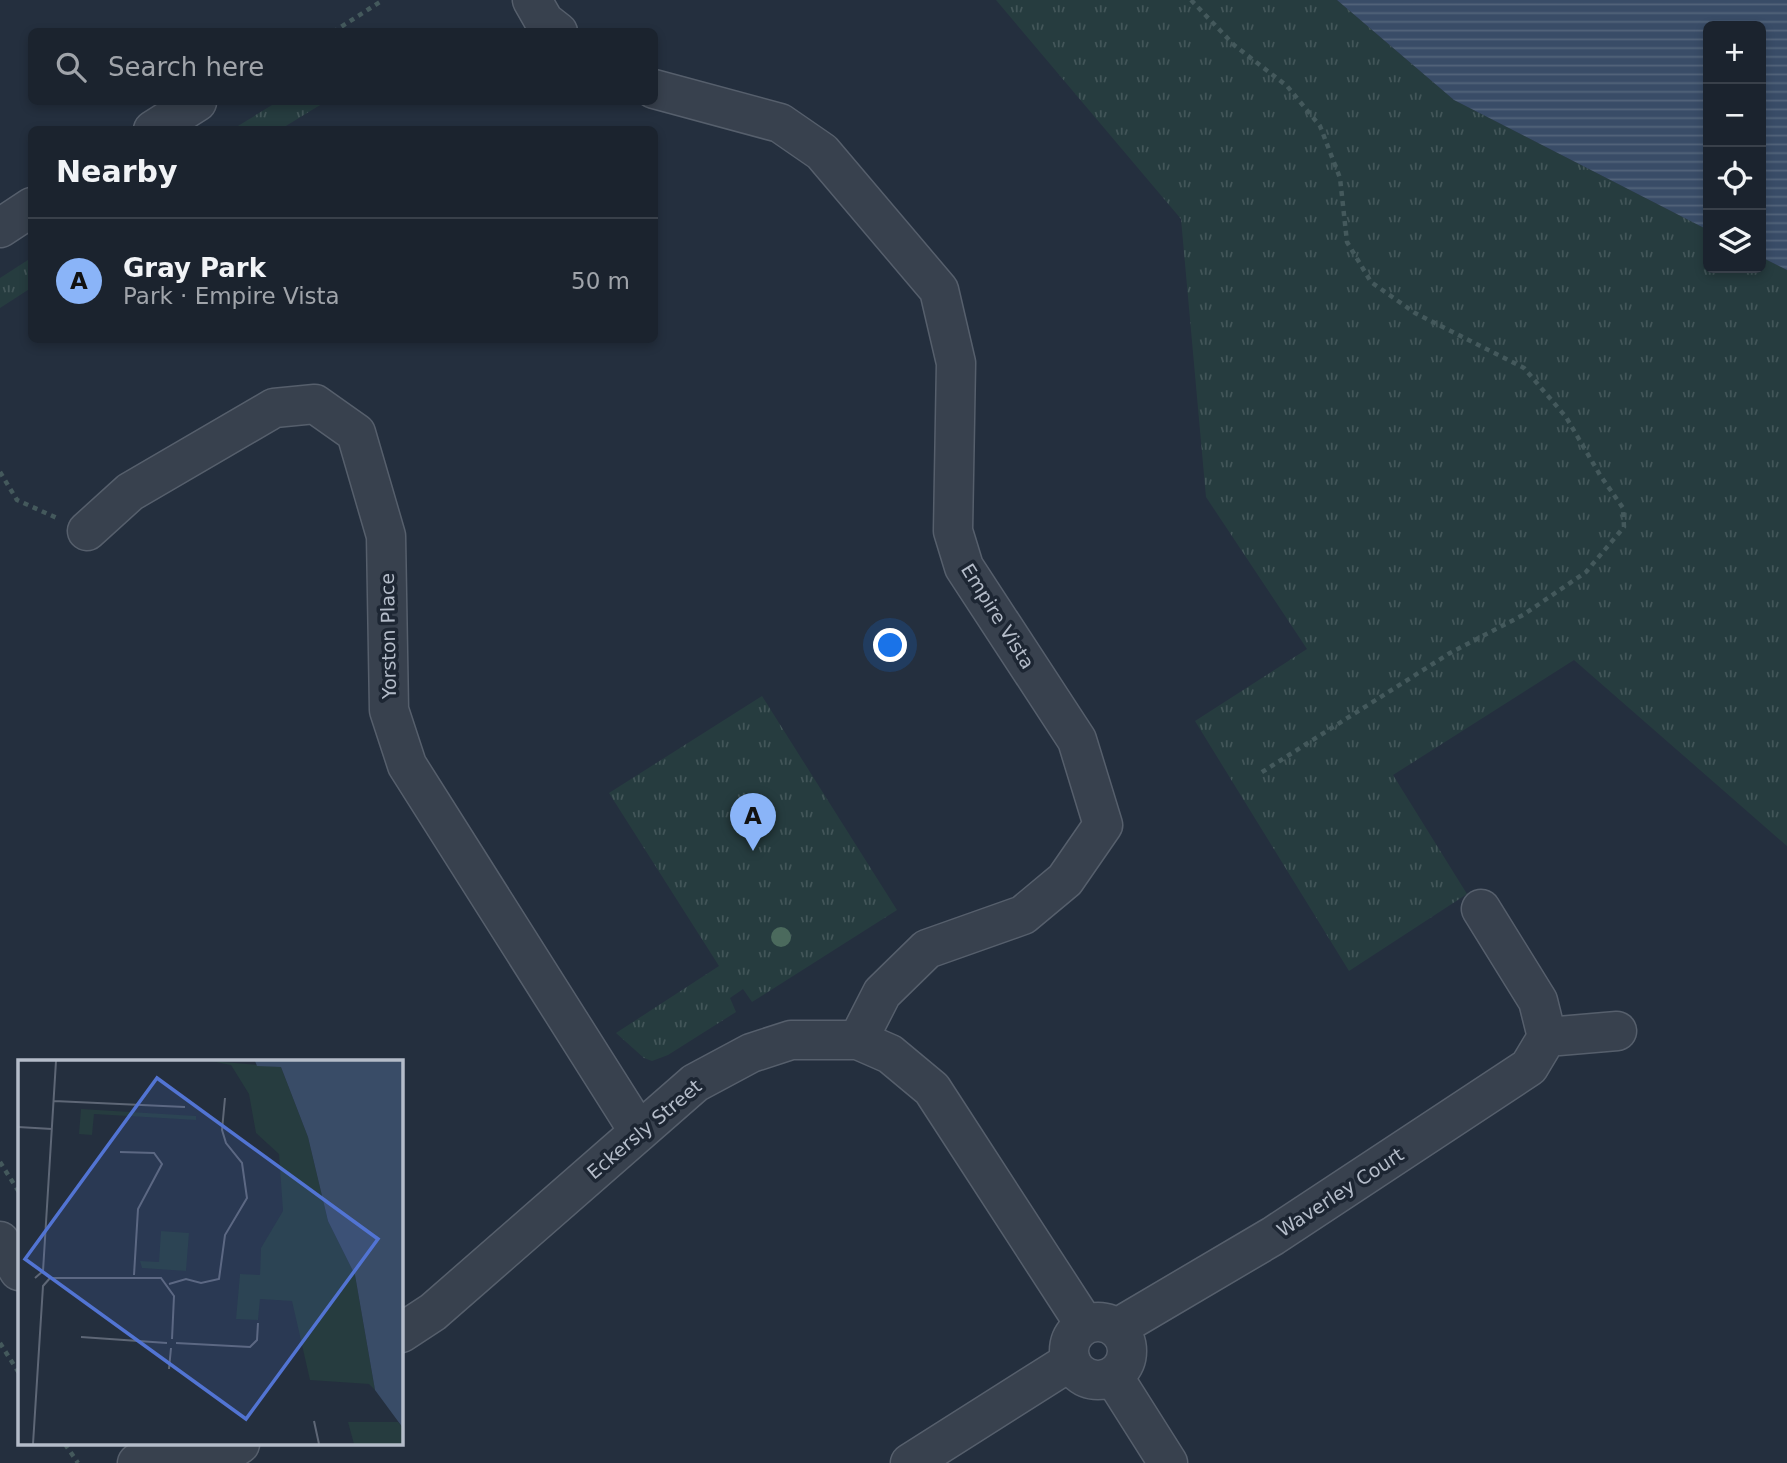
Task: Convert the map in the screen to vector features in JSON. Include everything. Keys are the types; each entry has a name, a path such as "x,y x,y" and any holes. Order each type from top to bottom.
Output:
{"street":[{"path":"532,0 544,21 553,28"},
{"name":"Empire Vista","path":"658,90 780,123 822,152 939,290 956,363 953,531 964,567 1077,740 1103,825 1065,880 1023,915 927,949 882,993 858,1040"},
{"path":"159,126 192,105"},
{"path":"0,228 28,210"},
{"name":"Yorston Place","path":"87,531 130,492 274,408 315,404 356,433 386,536 389,710 407,765 639,1132"},
{"path":"1481,909 1538,1001 1547,1037 1617,1031"},
{"name":"Waverley Court","path":"1101,1327 1273,1236 1529,1067 1547,1037"},
{"name":"Eckersly Street","path":"402,1332 433,1312 695,1083 751,1053 792,1040 858,1040 890,1055 932,1090 1101,1327"},
{"path":"0,1241 18,1269"},
{"path":"1101,1327 1124,1337 1126,1359 1121,1369 1112,1376 1093,1379 1084,1376 1076,1370 1071,1361 1069,1351 1076,1331 1101,1327"},
{"path":"910,1463 1071,1361"},
{"path":"1112,1376 1168,1463"},
{"path":"212,1463 237,1446"},
{"path":"135,1456 174,1452 191,1457 198,1463"}],"path":[{"path":"339,28 383,0"},
{"path":"1191,0 1234,45 1287,86 1320,126 1340,178 1347,242 1371,282 1415,313 1524,368 1566,417 1622,508 1624,527 1586,572 1523,615 1450,653 1259,774"},
{"path":"0,472 18,500 87,531"},
{"path":"0,1162 18,1190"},
{"path":"0,1343 18,1371"},
{"path":"66,1446 78,1463"}],"green space":[{"path":"996,0 1337,0 1454,100 1703,227 1703,273 1766,273 1766,260 1787,270 1787,846 1574,660 1393,775 1467,894 1349,971 1195,721 1307,649 1206,497 1181,219"},
{"path":"272,105 320,105 286,126 238,126"},
{"path":"28,260 28,290 0,308 0,278"},
{"path":"762,696 897,910 752,1002 743,989 730,998 736,1012 668,1055 652,1061 644,1058 616,1033 719,966 609,793"}],"water":[{"path":"1337,0 1787,0 1787,270 1766,260 1766,21 1703,21 1703,227 1454,100"}],"place":[{"name":"Gray Park","path":"753,851"}]}
